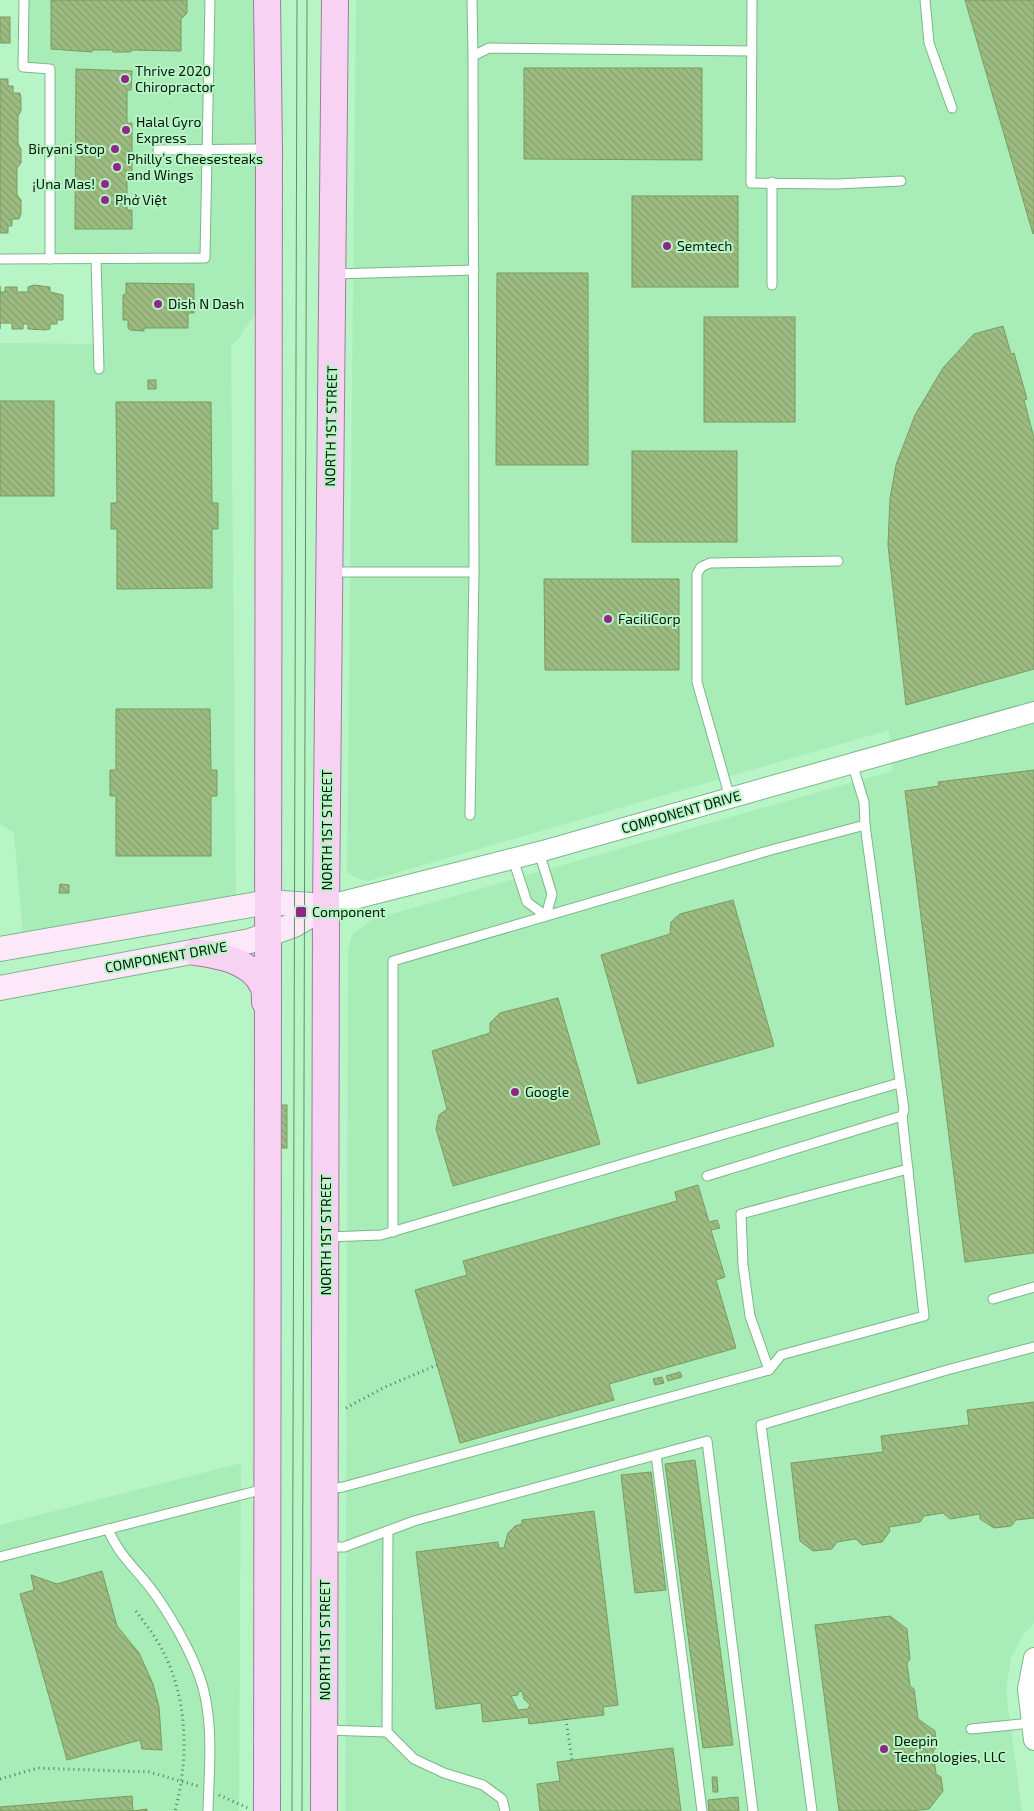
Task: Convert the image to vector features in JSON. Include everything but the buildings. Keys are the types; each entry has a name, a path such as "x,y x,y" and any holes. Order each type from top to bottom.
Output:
{"main road":[{"path":"258,1810 269,1488 269,148 267,0"},
{"name":"NORTH 1ST STREET","path":"324,1811 326,906 334,274 335,0"},
{"name":"COMPONENT DRIVE","path":"0,950 268,902 326,906"},
{"name":"COMPONENT DRIVE","path":"0,988 196,952 269,936 326,906"},
{"path":"196,952 225,956 254,975 263,986 269,1026"}],"street":[{"name":"COMPONENT DRIVE","path":"326,906 539,852 1034,712"},
{"path":"1033,1731 1028,1689 1034,1658"}],"lane":[{"path":"24,0 23,67 50,69 50,259"},
{"path":"0,259 205,258 210,0"},
{"path":"470,815 474,572 472,0"},
{"path":"752,0 751,183 836,184 901,181"},
{"path":"925,0 929,43 952,108"},
{"path":"473,56 489,48 752,51"},
{"path":"158,150 269,148"},
{"path":"772,182 772,285"},
{"path":"96,258 99,369"},
{"path":"334,274 474,270"},
{"path":"730,798 697,682 697,574 701,566 710,563 838,561"},
{"path":"329,572 474,572"},
{"path":"326,1489 343,1487 769,1370 781,1355 924,1316 902,1116 904,1110 864,825 864,802 852,763"},
{"path":"393,1232 393,961 771,850 864,825"},
{"path":"539,852 552,894 546,916"},
{"path":"513,859 527,902 546,916"},
{"path":"326,1237 381,1235 393,1232 900,1083"},
{"path":"706,1176 902,1116"},
{"path":"769,1370 750,1316 743,1265 741,1214 908,1169"},
{"path":"993,1299 1034,1287"},
{"path":"812,1811 760,1425 947,1370 1034,1347"},
{"path":"325,1547 344,1547 414,1521 707,1441 753,1811"},
{"path":"656,1455 702,1811"},
{"path":"0,1557 269,1488"},
{"path":"108,1530 114,1544 156,1594 179,1632 198,1676 205,1696 208,1724 208,1811"},
{"path":"387,1732 388,1531"},
{"path":"971,1729 1033,1731"},
{"path":"324,1730 387,1732 414,1759 444,1773 484,1785 502,1799 505,1811"}],"path":[{"path":"343,1410 385,1387 437,1365"},
{"path":"136,1611 156,1639 170,1666 182,1708 184,1732 183,1781 175,1811"},
{"path":"566,1719 572,1760"},
{"path":"0,1779 38,1768 148,1772 183,1781 258,1810"}],"shaded area":[{"path":"24,0 257,0 255,314 237,341 231,345 236,895 23,935 14,833 0,824 0,343 99,344 96,259 50,259 50,70 23,67"},
{"path":"356,0 1034,0 1034,1623 1023,1635 1011,1658 1006,1691 1022,1811 345,1811 348,951 352,935 371,920 892,771 889,730 368,881 356,878 347,872"},
{"path":"241,1463 239,1811 0,1811 0,1525"}],"tram line":[{"path":"292,1811 297,0"},
{"path":"302,1811 307,0"}],"place":[{"name":"Thrive 2020 Chiropractor","path":"125,79"},
{"name":"Halal Gyro Express","path":"126,130"},
{"name":"Biryani Stop","path":"115,149"},
{"name":"Philly’s Cheesesteaks and Wings","path":"117,167"},
{"name":"¡Una Mas!","path":"105,184"},
{"name":"Phở Việt","path":"105,200"},
{"name":"Semtech","path":"667,246"},
{"name":"Dish N Dash","path":"158,304"},
{"name":"FaciliCorp","path":"608,619"},
{"name":"Component","path":"301,912"},
{"name":"Google","path":"515,1092"},
{"name":"Deepin Technologies, LLC","path":"884,1749"}]}
